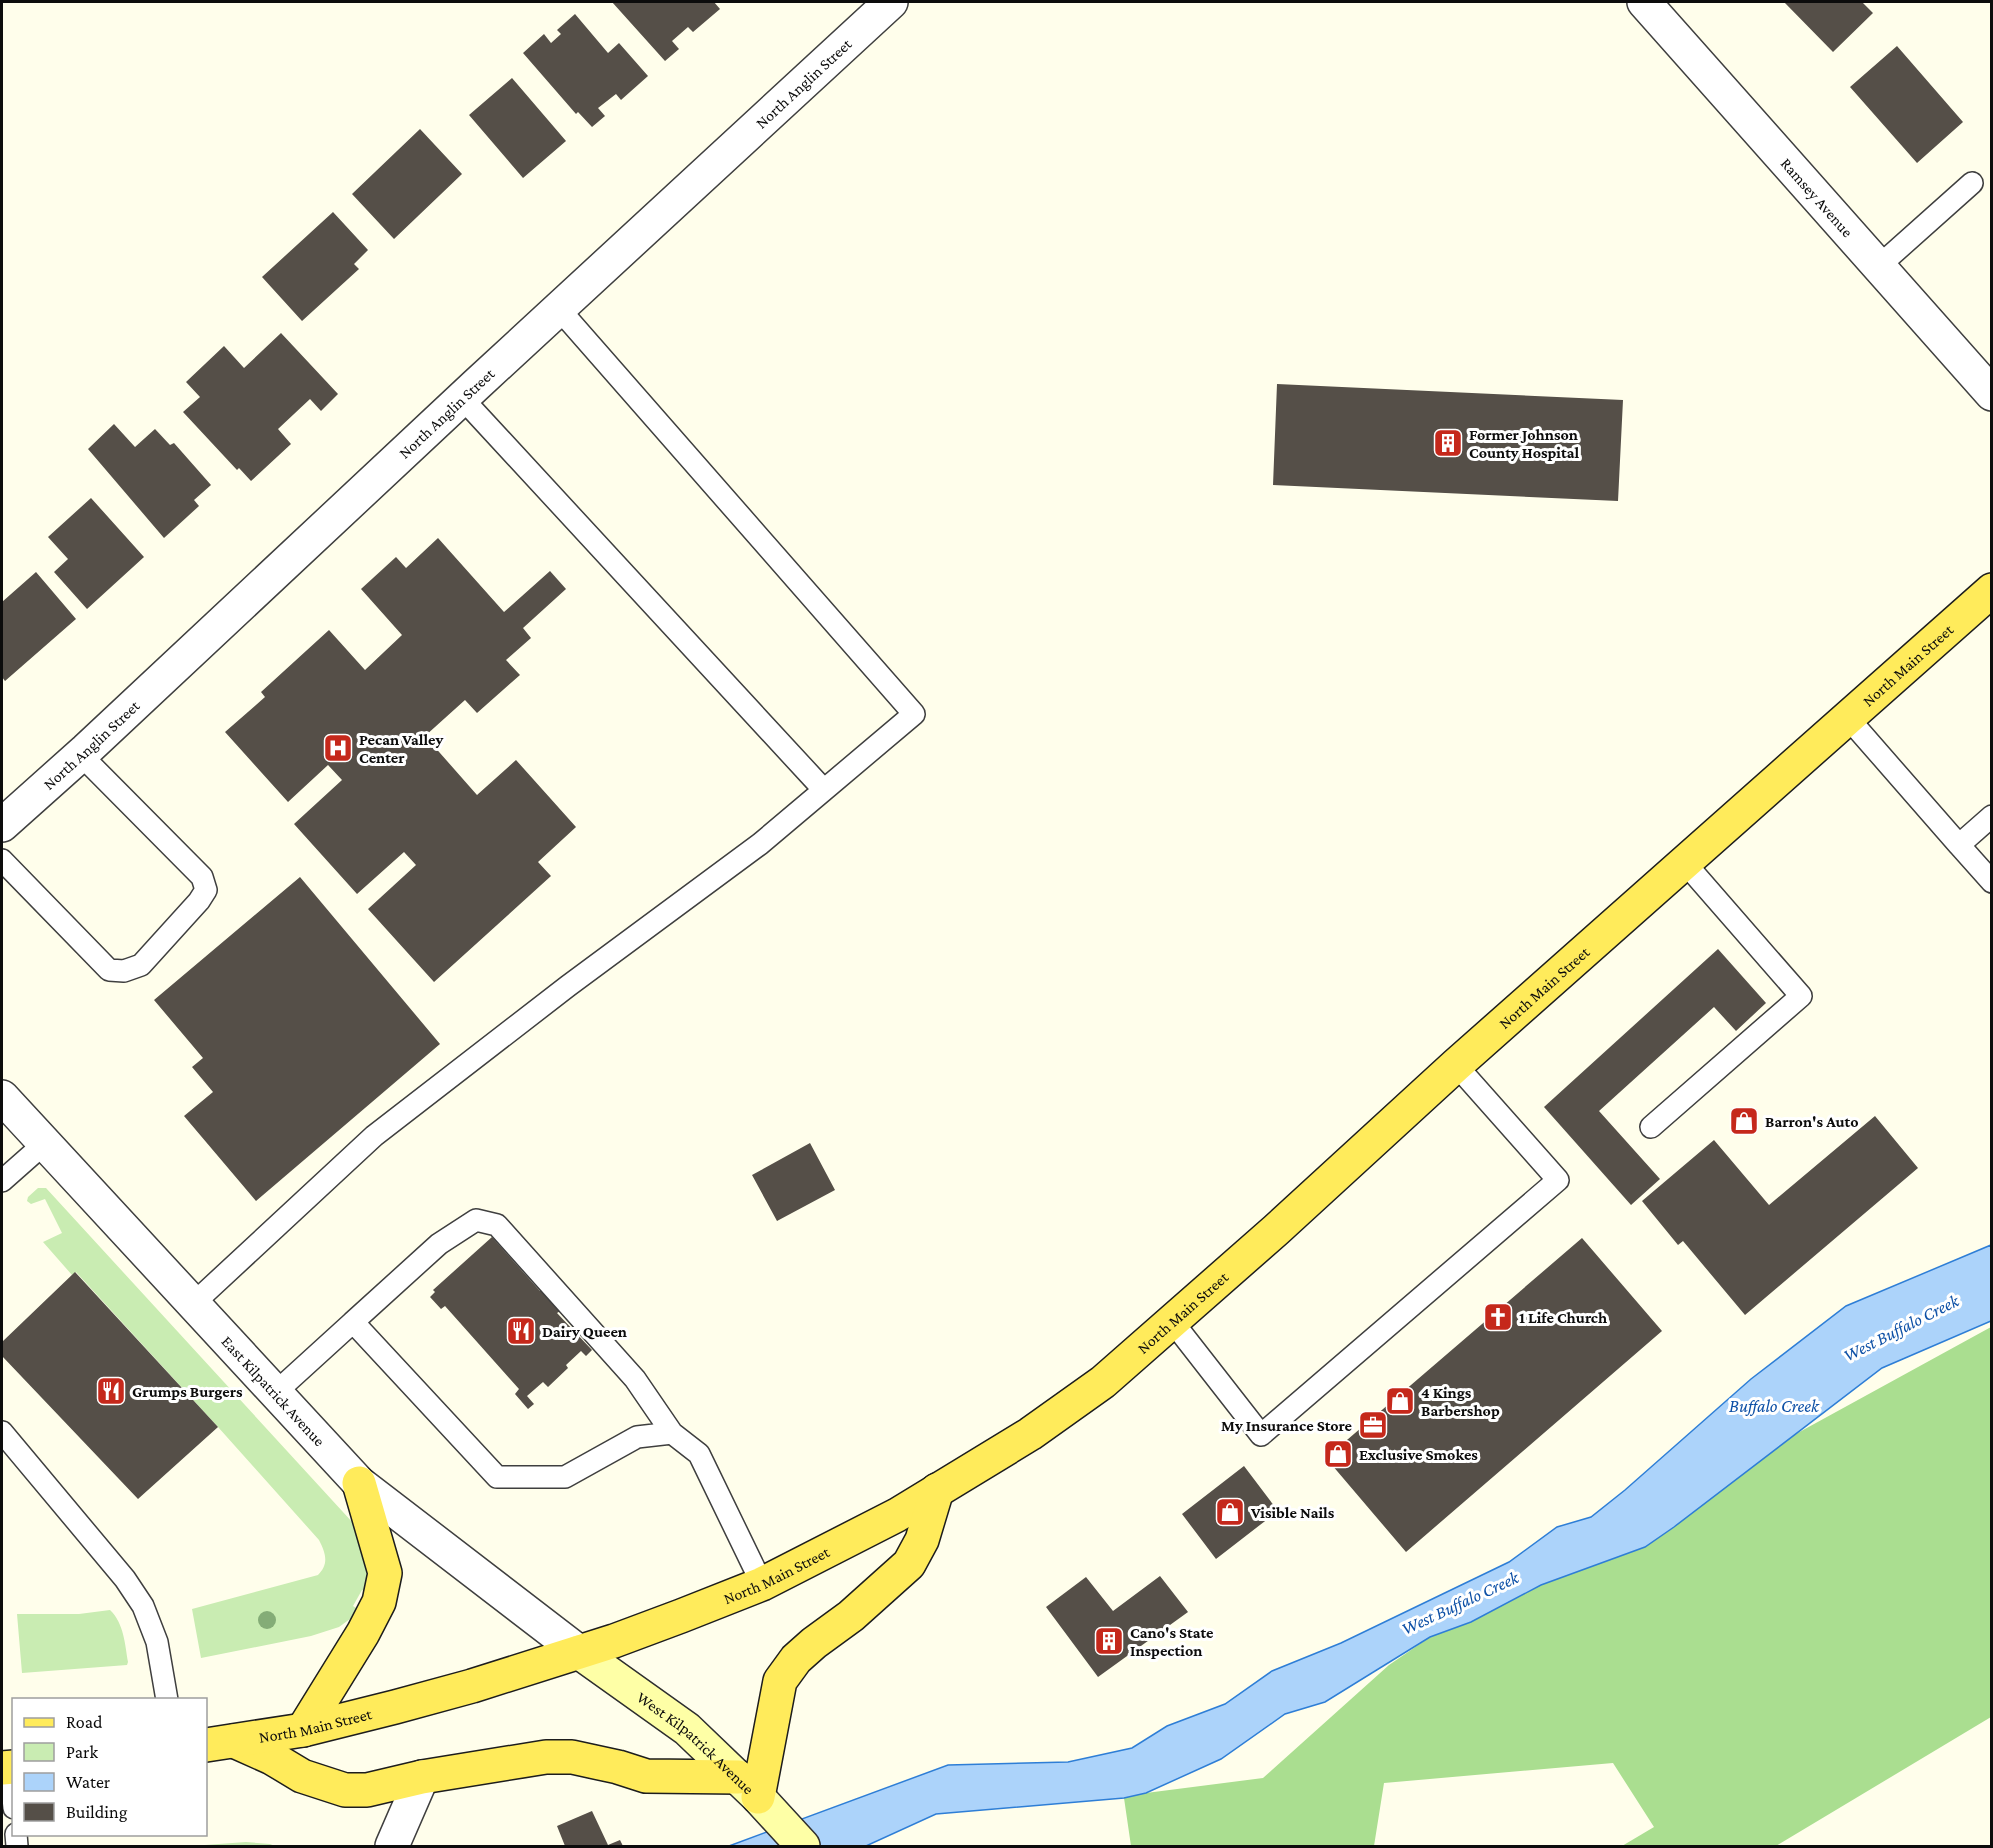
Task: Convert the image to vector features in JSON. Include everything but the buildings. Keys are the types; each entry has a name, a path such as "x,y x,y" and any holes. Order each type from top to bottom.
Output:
{"main road":[{"name":"North Main Street","path":"220,1743 303,1730 472,1686 674,1619 762,1584 897,1515 1030,1434 1094,1388 1276,1230 1456,1065 1992,590"},
{"path":"303,1730 363,1633 379,1602 385,1573 359,1483"},
{"path":"220,1743 272,1758 302,1776 345,1790 367,1790 422,1777 546,1757 573,1757 646,1776 748,1787 780,1681 796,1659 813,1643 851,1616 909,1564 922,1540 937,1490"},
{"name":"West Kilpatrick Avenue","path":"579,1652 687,1729 748,1787 803,1846"}],"street":[{"name":"North Anglin Street","path":"2,825 81,755 462,398 891,2"},
{"name":"Ramsey Avenue","path":"1644,2 1992,394"},
{"name":"East Kilpatrick Avenue","path":"2,1097 359,1483 579,1652"},
{"path":"392,1846 422,1777"}],"lane":[{"path":"1879,266 1972,183"},
{"path":"193,1304 374,1136 549,1000 760,844 914,714 559,309"},
{"path":"462,398 824,790"},
{"path":"1848,718 1992,882"},
{"path":"2,860 109,970 124,972 141,965 199,901 206,890 202,877 81,755"},
{"path":"1959,845 1992,816"},
{"path":"1651,1127 1801,996 1685,863"},
{"path":"1172,1321 1261,1435 1558,1180 1456,1065"},
{"path":"2,1181 45,1143"},
{"path":"275,1393 448,1238 476,1220 497,1226 635,1379 672,1433 699,1454 762,1584"},
{"path":"353,1322 498,1478 566,1477 637,1437 672,1433"},
{"path":"2,1432 125,1579 143,1606 157,1642 167,1698"},
{"path":"8,1767 12,1794"}],"green space":[{"path":"38,1188 46,1188 365,1536 371,1595 362,1590 353,1606 361,1611 339,1627 311,1636 201,1658 192,1609 318,1575 325,1563 323,1550 319,1540 218,1427 76,1272 72,1275 43,1242 62,1233 45,1199 31,1204 27,1201 28,1197"},
{"path":"1991,1327 1991,1717 1776,1846 1622,1846 1654,1827 1613,1763 1384,1783 1374,1846 1131,1846 1124,1798 1146,1793 1263,1778 1389,1665 1430,1637 1471,1622 1541,1585 1645,1547 1794,1435"},
{"path":"110,1610 115,1615 123,1634 127,1665 22,1673 17,1614 79,1614"},
{"path":"246,1842 275,1846 191,1846"}],"water":[{"name":"Buffalo Creek","path":"1991,1245 1991,1321 1882,1368 1645,1547 1541,1585 1471,1622 1430,1637 1325,1702 1285,1714 1221,1759 1146,1793 1124,1798 936,1814 866,1846 729,1846 948,1765 1068,1762 1132,1748 1167,1726 1225,1704 1272,1671 1341,1643 1509,1562 1557,1527 1591,1517 1751,1379 1846,1306"}],"place":[{"name":"Former Johnson County Hospital","path":"1448,443"},
{"name":"Pecan Valley Center","path":"338,748"},
{"name":"Barron's Auto","path":"1744,1121"},
{"name":"1 Life Church","path":"1498,1317"},
{"name":"Dairy Queen","path":"521,1331"},
{"name":"Grumps Burgers","path":"111,1391"},
{"name":"4 Kings Barbershop","path":"1400,1401"},
{"name":"My Insurance Store","path":"1373,1425"},
{"name":"Exclusive Smokes","path":"1338,1454"},
{"name":"Visible Nails","path":"1230,1512"},
{"name":"Cano's State Inspection","path":"1109,1641"}],"water label":[{"name":"West Buffalo Creek","path":"1901,1328"},
{"name":"West Buffalo Creek","path":"1460,1603"}]}
